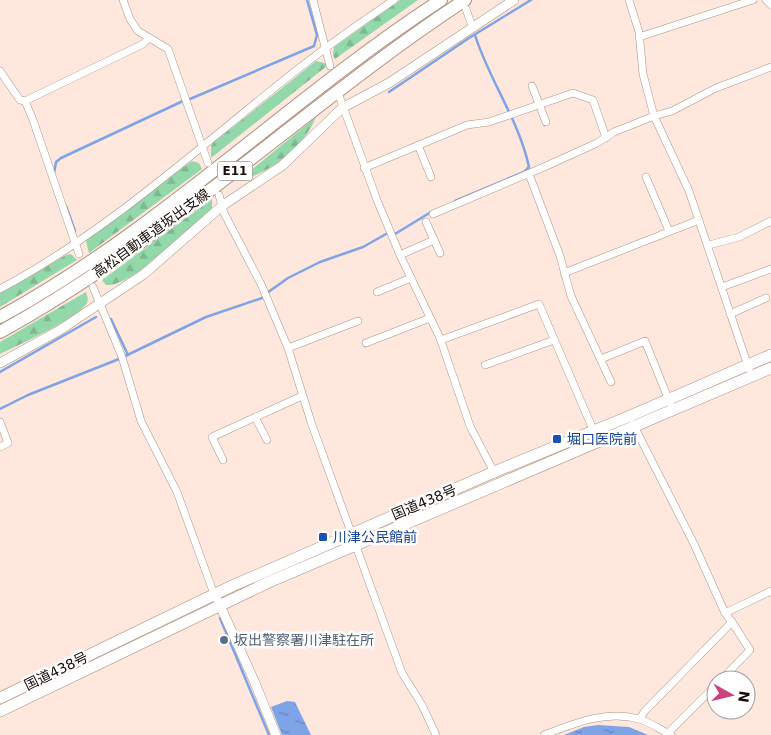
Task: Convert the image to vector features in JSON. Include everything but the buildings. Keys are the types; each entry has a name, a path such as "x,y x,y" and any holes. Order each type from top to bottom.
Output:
{"highway":[{"name":"高松自動車道坂出支線","path":"0,317 71,275 157,216 368,51 441,0"},
{"name":"高松自動車道坂出支線","path":"0,332 62,296 124,256 375,62 465,4"},
{"name":"国道438号","path":"0,698 354,539 494,472 632,421 671,404 771,354"},
{"name":"国道438号","path":"671,404 771,368"},
{"name":"国道438号","path":"354,539 498,483 595,436"},
{"name":"国道438号","path":"0,711 217,599"}],"street":[{"path":"123,0 134,25 149,38 168,49 208,163"},
{"path":"312,0 330,66"},
{"path":"0,289 75,244 202,148 264,96 394,0"},
{"path":"0,363 60,330 144,274 222,206 283,165 341,103 389,83 472,26 514,0"},
{"path":"629,0 639,37 643,74 654,116 699,220 752,376"},
{"path":"639,37 753,0"},
{"path":"766,0 771,5"},
{"path":"465,4 472,26"},
{"path":"0,71 20,100 25,101 143,44 149,38"},
{"path":"433,214 528,174 654,116 672,111 716,88 771,67"},
{"path":"532,86 546,122"},
{"path":"364,168 467,125 489,122 573,93 593,100 606,138"},
{"path":"25,101 41,139 48,167 79,254"},
{"path":"341,103 364,168 400,255 441,340 470,426 498,483"},
{"path":"418,145 431,177"},
{"path":"528,174 571,296 611,382"},
{"path":"646,177 669,231"},
{"path":"219,194 222,206 261,284 288,348 302,396 402,673 422,705 436,735"},
{"path":"564,273 699,220"},
{"path":"426,222 440,253"},
{"path":"708,245 739,237 771,222"},
{"path":"400,255 434,240"},
{"path":"722,287 771,269"},
{"path":"377,292 411,278"},
{"path":"93,287 122,359 141,421 177,492 217,599 262,697 276,735"},
{"path":"730,314 766,298"},
{"path":"441,340 538,304 595,436"},
{"path":"366,343 430,318"},
{"path":"288,348 358,321"},
{"path":"484,365 554,340"},
{"path":"600,359 645,341 671,404"},
{"path":"223,460 212,437 302,396"},
{"path":"256,417 266,440"},
{"path":"632,421 694,544 725,613 750,650 731,670"},
{"path":"0,422 8,443 0,446"},
{"path":"725,613 771,591"},
{"path":"640,719 644,712 732,622"},
{"path":"544,735 581,720 596,717 640,719 669,734 706,695"}],"green space":[{"path":"400,0 418,0 335,59 333,55 334,47"},
{"path":"316,61 325,63 327,66 211,158 211,146 214,142"},
{"path":"316,117 304,138 286,156 265,171 242,181 239,180"},
{"path":"192,161 199,163 202,169 89,253 86,241 90,237"},
{"path":"212,199 212,208 145,267 117,283 106,285 102,280"},
{"path":"71,254 77,260 0,307 0,293 66,255"},
{"path":"86,292 87,303 72,316 0,354 0,342"}],"water":[{"path":"287,701 295,702 311,735 282,735 271,707"},
{"path":"598,725 629,727 648,735 564,735 584,727"}],"waterway":[{"path":"190,99 314,46 317,35 307,0"},
{"path":"389,92 469,38 531,0"},
{"path":"455,201 524,172 529,167 518,133 475,35"},
{"path":"54,173 56,162 61,158 183,101"},
{"path":"66,206 75,231"},
{"path":"395,234 431,212"},
{"path":"267,293 288,278 320,262 363,247 386,234"},
{"path":"0,409 28,395 119,359 206,317 262,298"},
{"path":"0,372 96,317"},
{"path":"111,319 128,355"},
{"path":"220,618 269,735"}],"place":[{"name":"堀口医院前","path":"557,439"},
{"name":"川津公民館前","path":"323,537"},
{"name":"坂出警察署川津駐在所","path":"224,640"}]}
